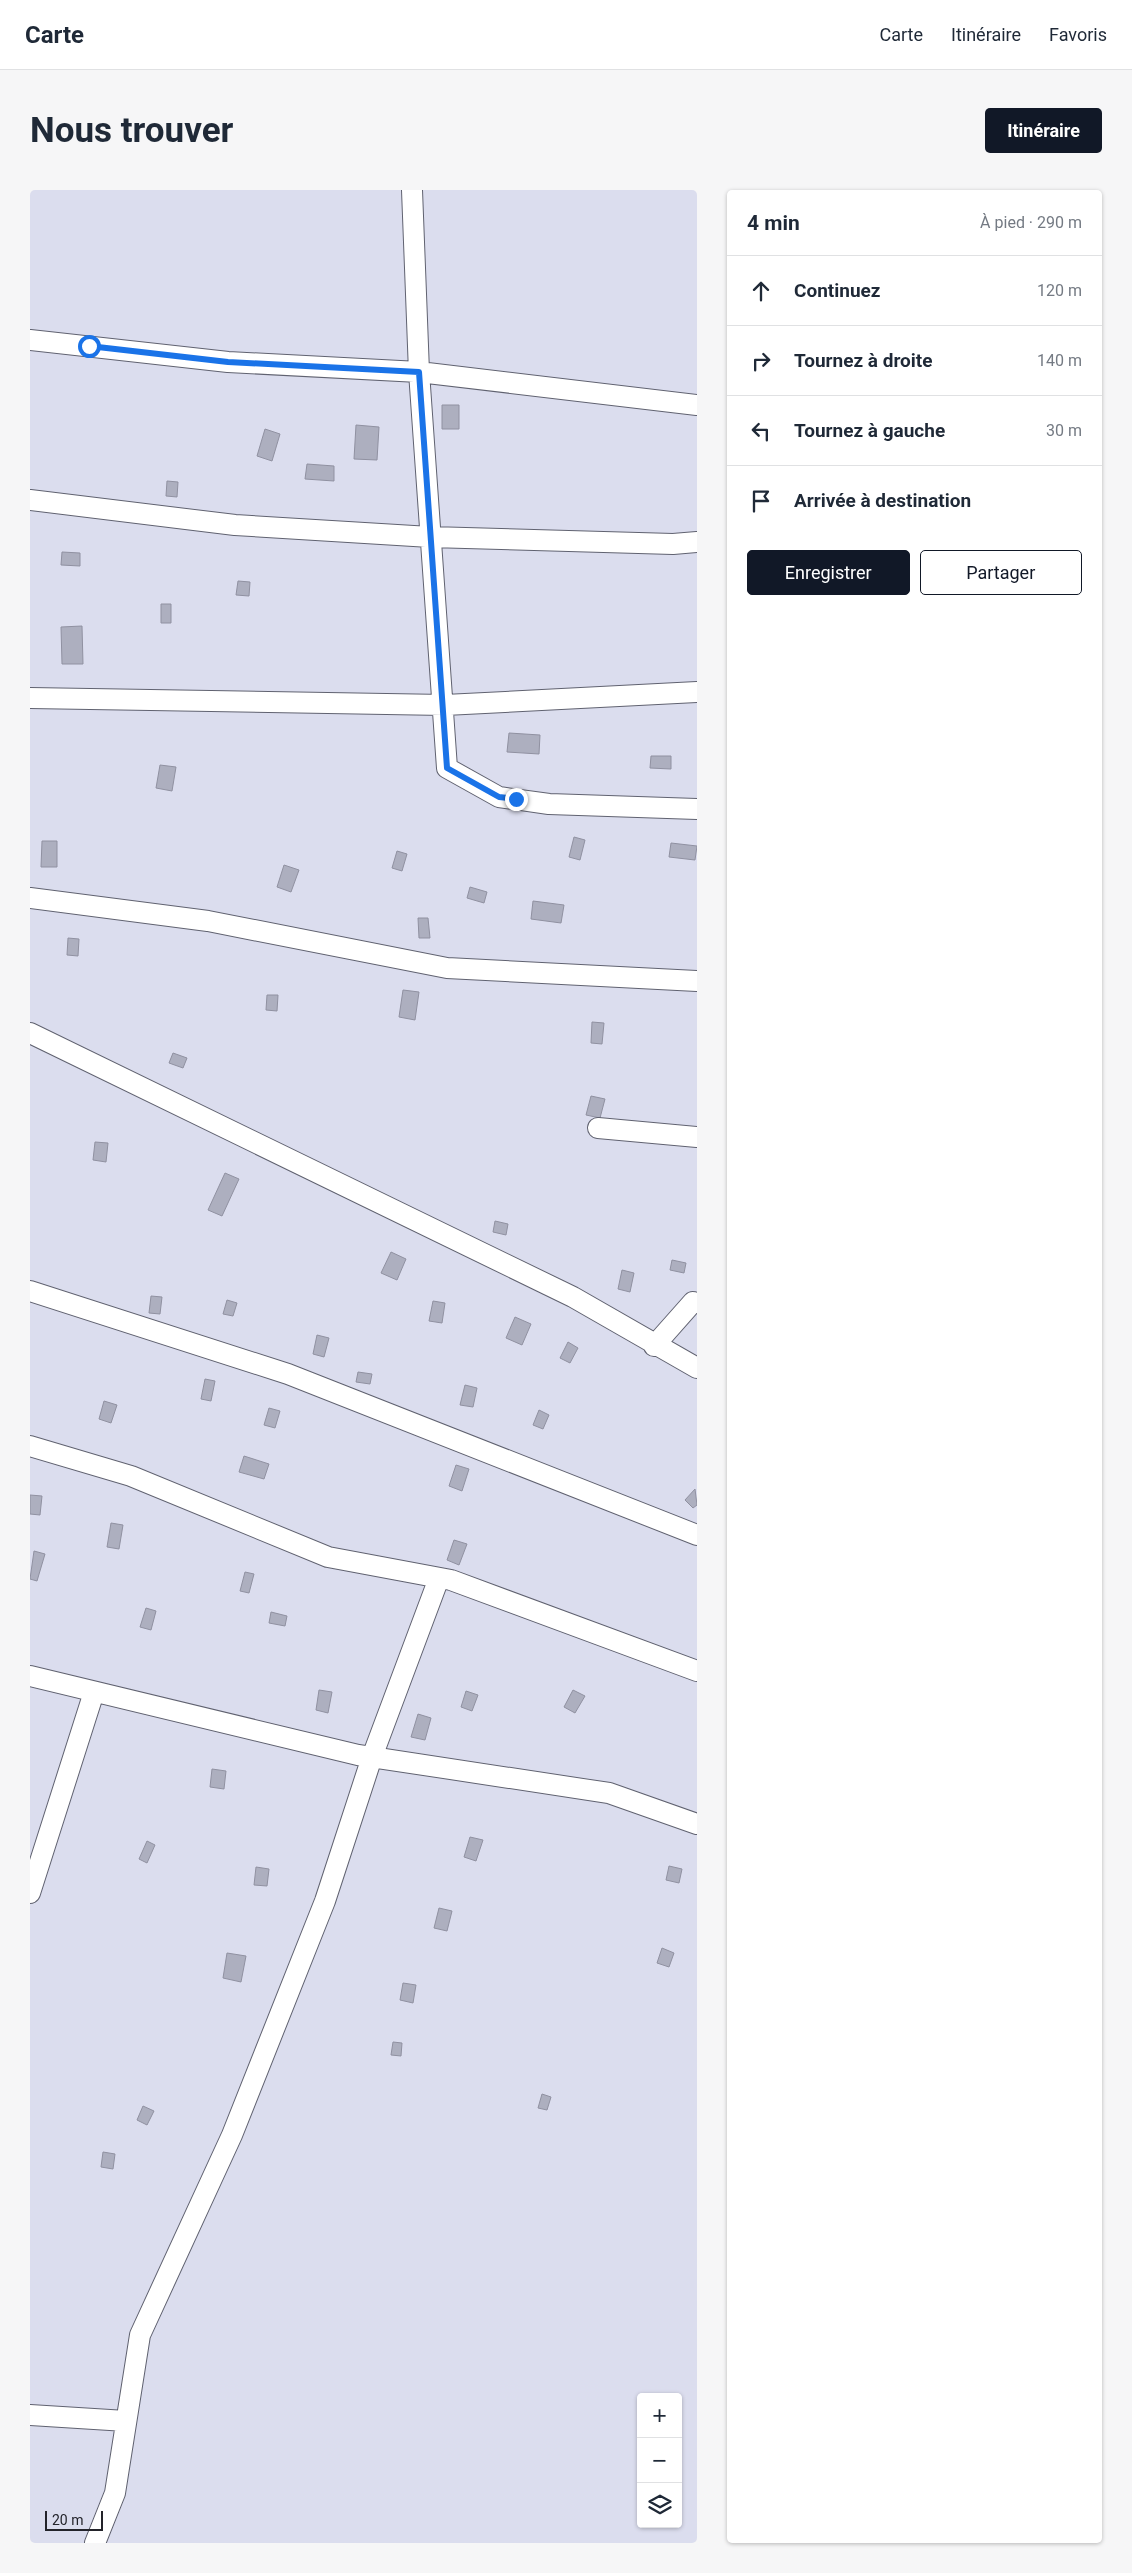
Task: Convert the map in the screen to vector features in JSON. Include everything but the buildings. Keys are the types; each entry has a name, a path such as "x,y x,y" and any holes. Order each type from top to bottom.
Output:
{"street":[{"path":"412,190 419,372 430,537 445,705 447,768 499,797 549,804 697,809"},
{"path":"30,340 228,362 419,372 697,405"},
{"path":"30,500 235,525 430,537 673,544 697,542"},
{"path":"30,698 445,705 697,692"},
{"path":"30,898 208,921 447,968 697,981"},
{"path":"30,1033 573,1297 654,1346 697,1368"},
{"path":"598,1128 697,1137"},
{"path":"30,1291 288,1374 697,1535"},
{"path":"654,1346 693,1302 697,1303"},
{"path":"30,1446 131,1476 328,1557 451,1580 697,1671"},
{"path":"95,2543 115,2493 140,2334 232,2135 325,1901 372,1757 439,1578"},
{"path":"30,1676 372,1757 609,1793 697,1824"},
{"path":"30,1893 94,1692"},
{"path":"30,2414 126,2421"}],"route":[{"path":"89,346 228,362 419,372 430,537 445,705 447,768 499,797 516,799"}]}
